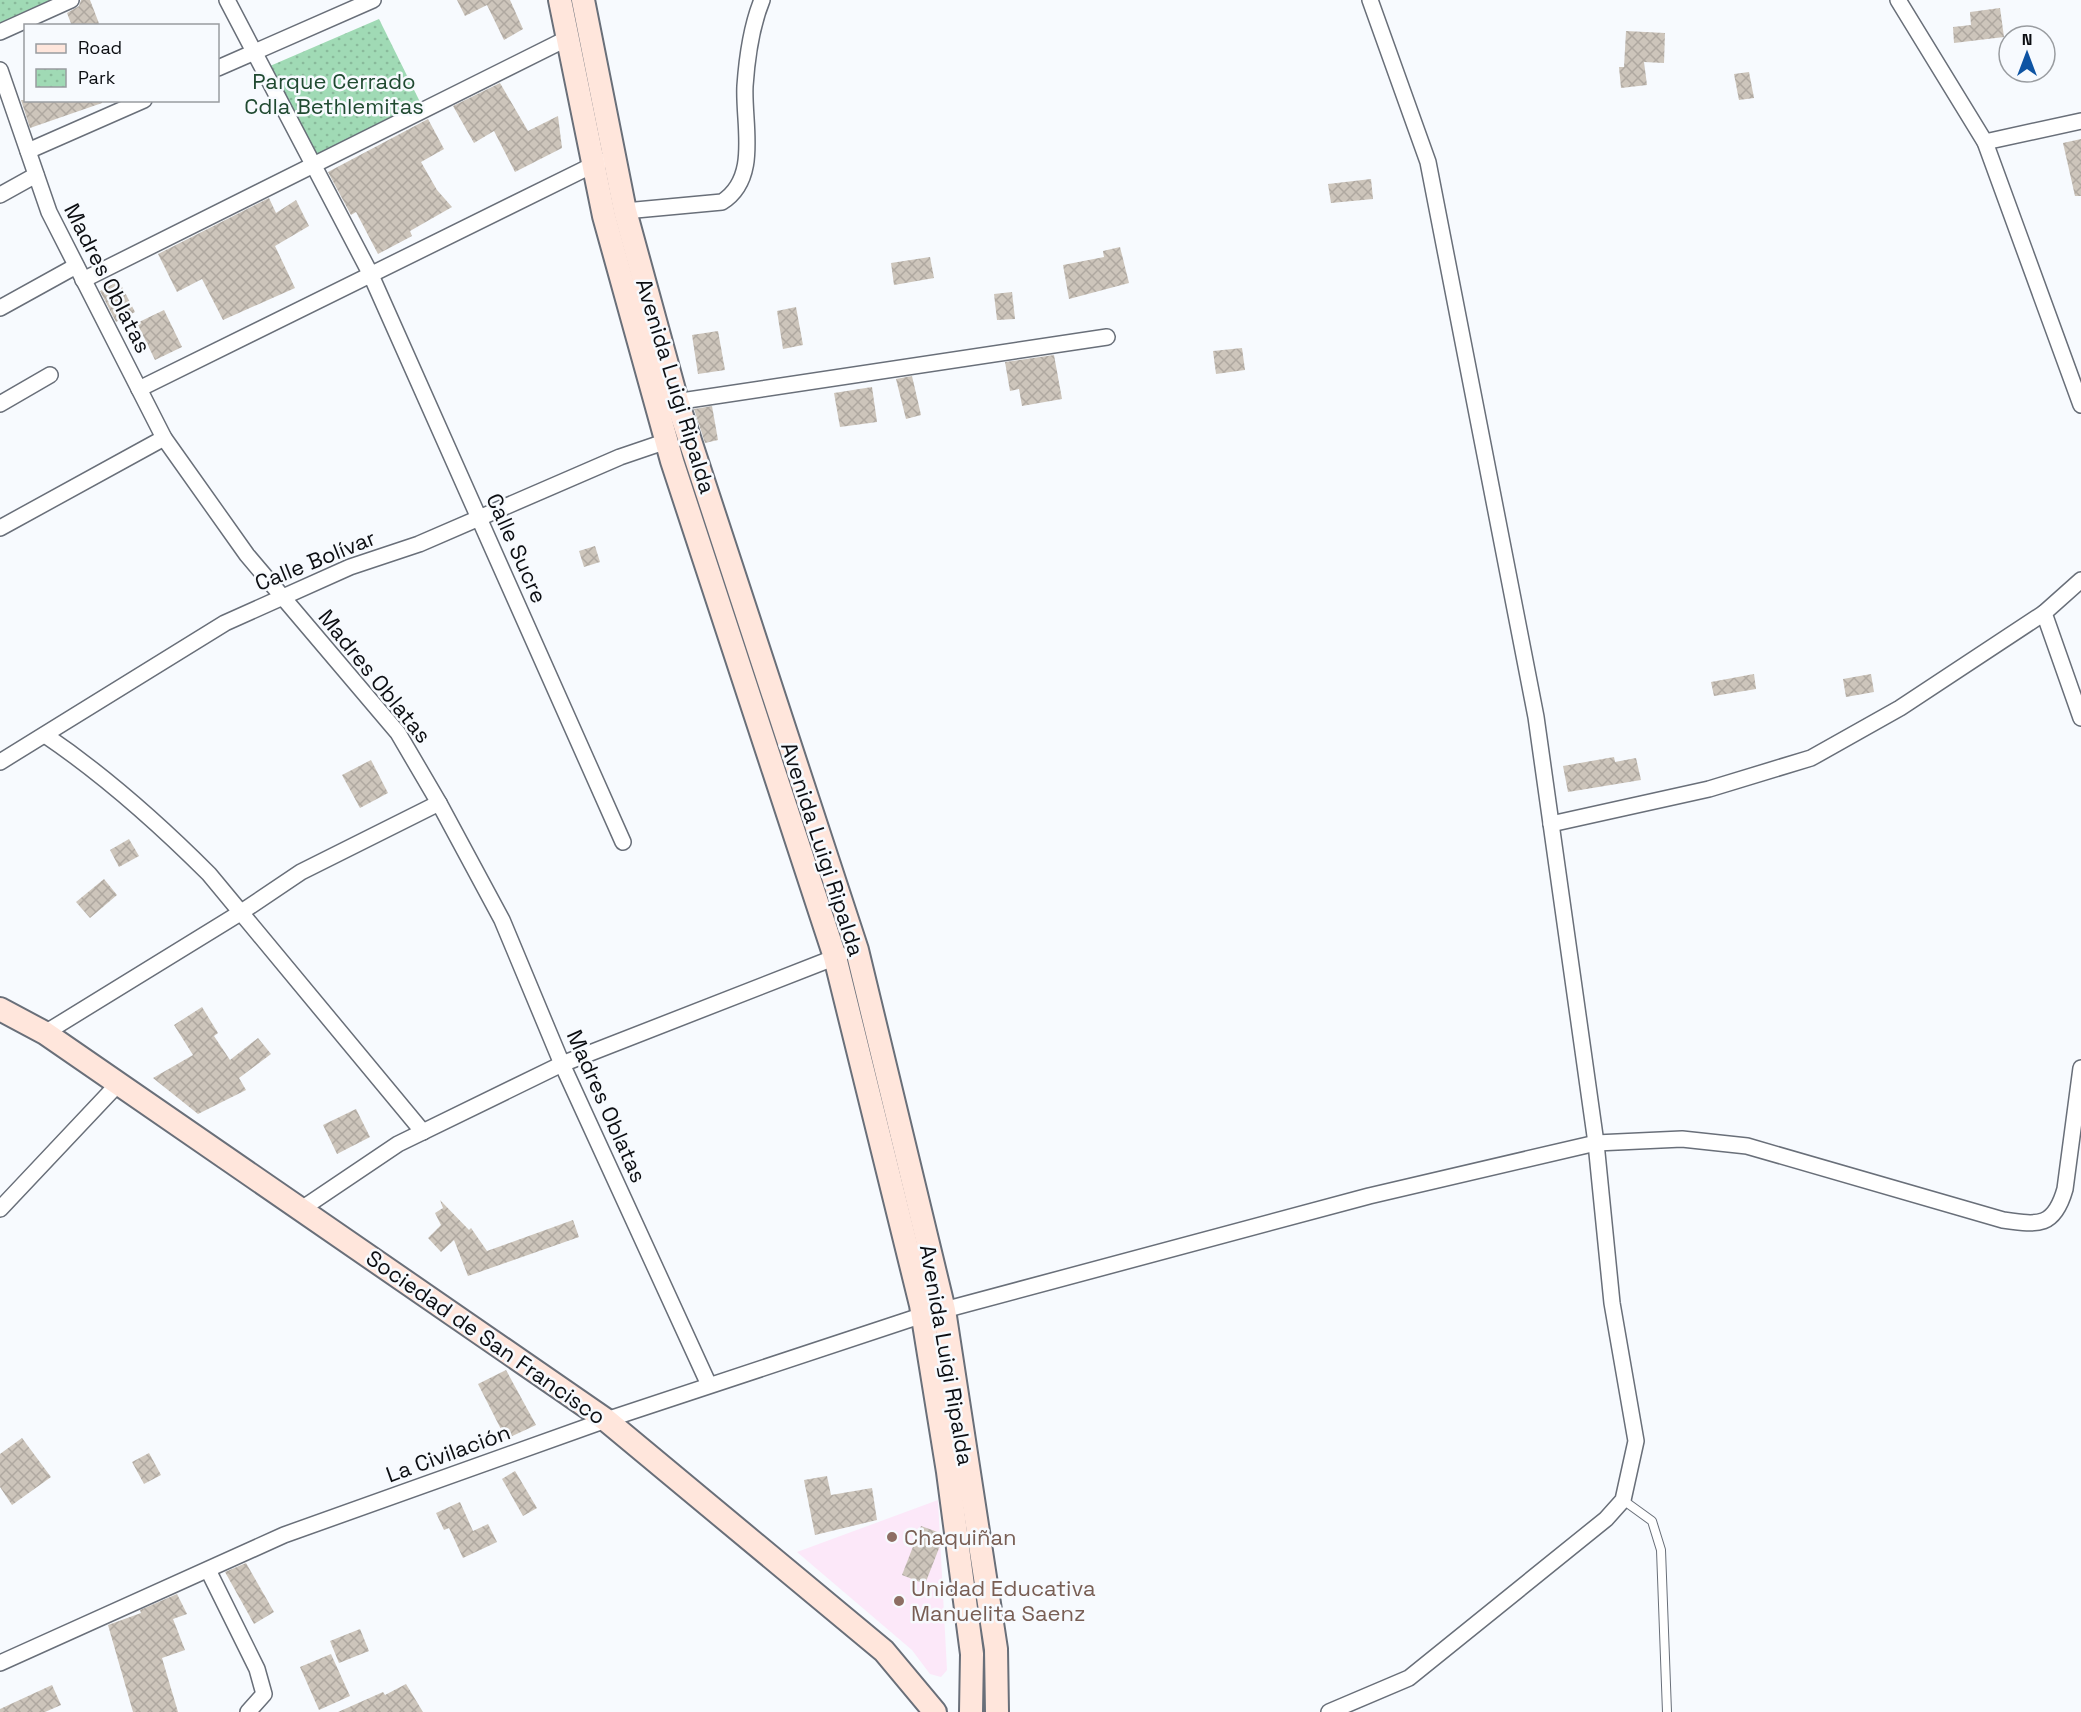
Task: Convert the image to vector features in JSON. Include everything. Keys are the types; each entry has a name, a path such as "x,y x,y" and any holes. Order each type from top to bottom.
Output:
{"street":[{"path":"0,32 71,0"},
{"name":"Calle Sucre","path":"227,0 370,273 623,842"},
{"path":"219,68 373,0"},
{"name":"Avenida Luigi Ripalda","path":"560,0 568,38 604,160 625,211 667,403 667,441 834,957 933,1312 948,1472 972,1654 971,1712"},
{"name":"Avenida Luigi Ripalda","path":"583,0 604,160 604,216 856,950 933,1312 996,1649 997,1712"},
{"path":"625,211 722,202 733,195 747,163 745,87 750,46 762,0"},
{"path":"1336,1711 1409,1678 1606,1519 1623,1500 1636,1441 1612,1302 1596,1143 1536,717 1428,162 1370,0"},
{"path":"1898,0 1985,142 2081,405"},
{"path":"83,280 568,38"},
{"name":"Madres Oblatas","path":"1,78 49,212 164,438 247,555 398,733 439,803 502,920 562,1064 709,1385"},
{"path":"28,151 139,102"},
{"path":"1985,142 2081,121"},
{"path":"139,389 370,273 604,160"},
{"path":"0,195 36,175"},
{"path":"0,308 76,266"},
{"path":"667,403 1107,337"},
{"path":"0,404 50,375"},
{"path":"0,528 164,438"},
{"name":"Calle Bolívar","path":"0,762 225,623 281,596 478,518 620,457 667,441"},
{"path":"1551,824 1709,789 1811,758 1900,708 2044,613 2081,580"},
{"path":"2044,613 2081,718"},
{"path":"45,735 79,756 180,845 240,913 423,1132"},
{"path":"45,1033 240,913 301,872 439,803"},
{"path":"303,1208 398,1144 562,1064 856,950"},
{"name":"Sociedad de San Francisco","path":"0,1009 45,1033 303,1208 606,1420 884,1651 935,1712"},
{"name":"La Civilación","path":"0,1663 284,1535 606,1420 933,1312 1370,1196 1596,1143 1682,1139 1747,1146 2003,1220 2028,1224 2046,1222 2059,1209 2065,1189 2081,1068"},
{"path":"0,1209 117,1084"},
{"path":"208,1570 257,1669 262,1686 264,1694 248,1712"}],"lane":[{"path":"1623,1500 1652,1521 1660,1550 1666,1712"}],"shaded area":[{"name":"Unidad Educativa Manuelita Saenz","path":"938,1500 947,1670 941,1677 930,1674 912,1650 797,1552"}],"green space":[{"path":"0,0 66,0 0,31"},
{"name":"Parque Cerrado Cdla Bethlemitas","path":"379,19 422,106 311,161 263,69"}],"building":[{"path":"81,0 90,0 99,24 71,24 67,13 79,6"},
{"path":"457,0 510,0 523,29 504,40 487,5 465,16"},
{"path":"2000,8 2002,24 1997,24 1997,38 1954,43 1953,27 1971,25 1970,12"},
{"path":"1626,31 1665,33 1664,63 1644,62 1647,85 1621,88 1619,67 1624,67"},
{"path":"1749,72 1754,98 1739,100 1734,74"},
{"path":"500,83 528,131 558,116 562,148 515,172 494,131 474,143 453,106"},
{"path":"21,100 24,102 102,102 102,103 30,128"},
{"path":"428,119 444,149 421,162 437,190 452,207 410,231 412,236 378,254 356,212 351,215 328,172"},
{"path":"2081,139 2081,196 2075,196 2063,143"},
{"path":"1371,179 1373,199 1331,203 1328,184"},
{"path":"269,198 276,213 296,200 309,226 275,246 295,288 223,320 202,279 177,292 158,254"},
{"path":"1120,247 1129,283 1069,299 1063,265 1104,257 1103,251"},
{"path":"930,257 934,278 894,285 891,263"},
{"path":"119,281 135,312 116,322 100,291"},
{"path":"1012,292 1015,319 997,320 994,294"},
{"path":"796,307 803,345 783,349 777,311"},
{"path":"164,310 182,347 155,360 137,323"},
{"path":"718,331 725,370 698,374 692,335"},
{"path":"1242,348 1245,370 1216,374 1213,351"},
{"path":"1054,355 1062,399 1022,406 1019,389 1010,391 1005,362"},
{"path":"912,376 921,415 906,419 896,379"},
{"path":"872,387 877,422 840,427 834,393"},
{"path":"712,406 718,440 705,443 694,409"},
{"path":"595,546 600,562 584,567 579,551"},
{"path":"1754,674 1756,689 1714,696 1711,682"},
{"path":"1871,674 1874,692 1846,697 1843,679"},
{"path":"1614,757 1615,762 1636,758 1641,780 1568,792 1563,766"},
{"path":"371,760 388,793 360,808 342,775"},
{"path":"129,839 139,856 119,867 110,850"},
{"path":"104,879 117,895 90,918 76,902"},
{"path":"202,1007 218,1033 214,1036 230,1060 258,1038 271,1054 239,1078 246,1090 198,1114 153,1078 193,1055 174,1025"},
{"path":"356,1109 370,1137 337,1154 323,1125"},
{"path":"440,1200 469,1230 471,1228 487,1251 573,1220 579,1237 468,1276 454,1240 441,1252 428,1238 441,1225 435,1213 443,1208"},
{"path":"506,1370 536,1425 506,1439 478,1384"},
{"path":"22,1438 51,1477 12,1505 0,1487 0,1454"},
{"path":"149,1453 161,1475 144,1484 132,1462"},
{"path":"515,1471 537,1508 523,1516 502,1479"},
{"path":"827,1476 831,1495 872,1488 877,1520 815,1535 804,1480"},
{"path":"460,1502 473,1531 488,1524 497,1542 463,1558 449,1528 444,1530 436,1513"},
{"path":"921,1526 943,1534 925,1584 902,1575"},
{"path":"246,1563 274,1612 254,1624 225,1572"},
{"path":"177,1594 187,1614 173,1619 185,1650 162,1658 178,1712 133,1712 108,1625 141,1613 140,1610"},
{"path":"360,1629 369,1651 339,1663 330,1641"},
{"path":"331,1654 350,1696 319,1710 300,1667"},
{"path":"406,1684 423,1712 338,1712 383,1692 385,1695"},
{"path":"52,1685 61,1705 45,1712 0,1712 0,1709"}],"place":[{"name":"Chaquiñan","path":"892,1537"},
{"name":"Unidad Educativa Manuelita Saenz","path":"899,1601"}]}
